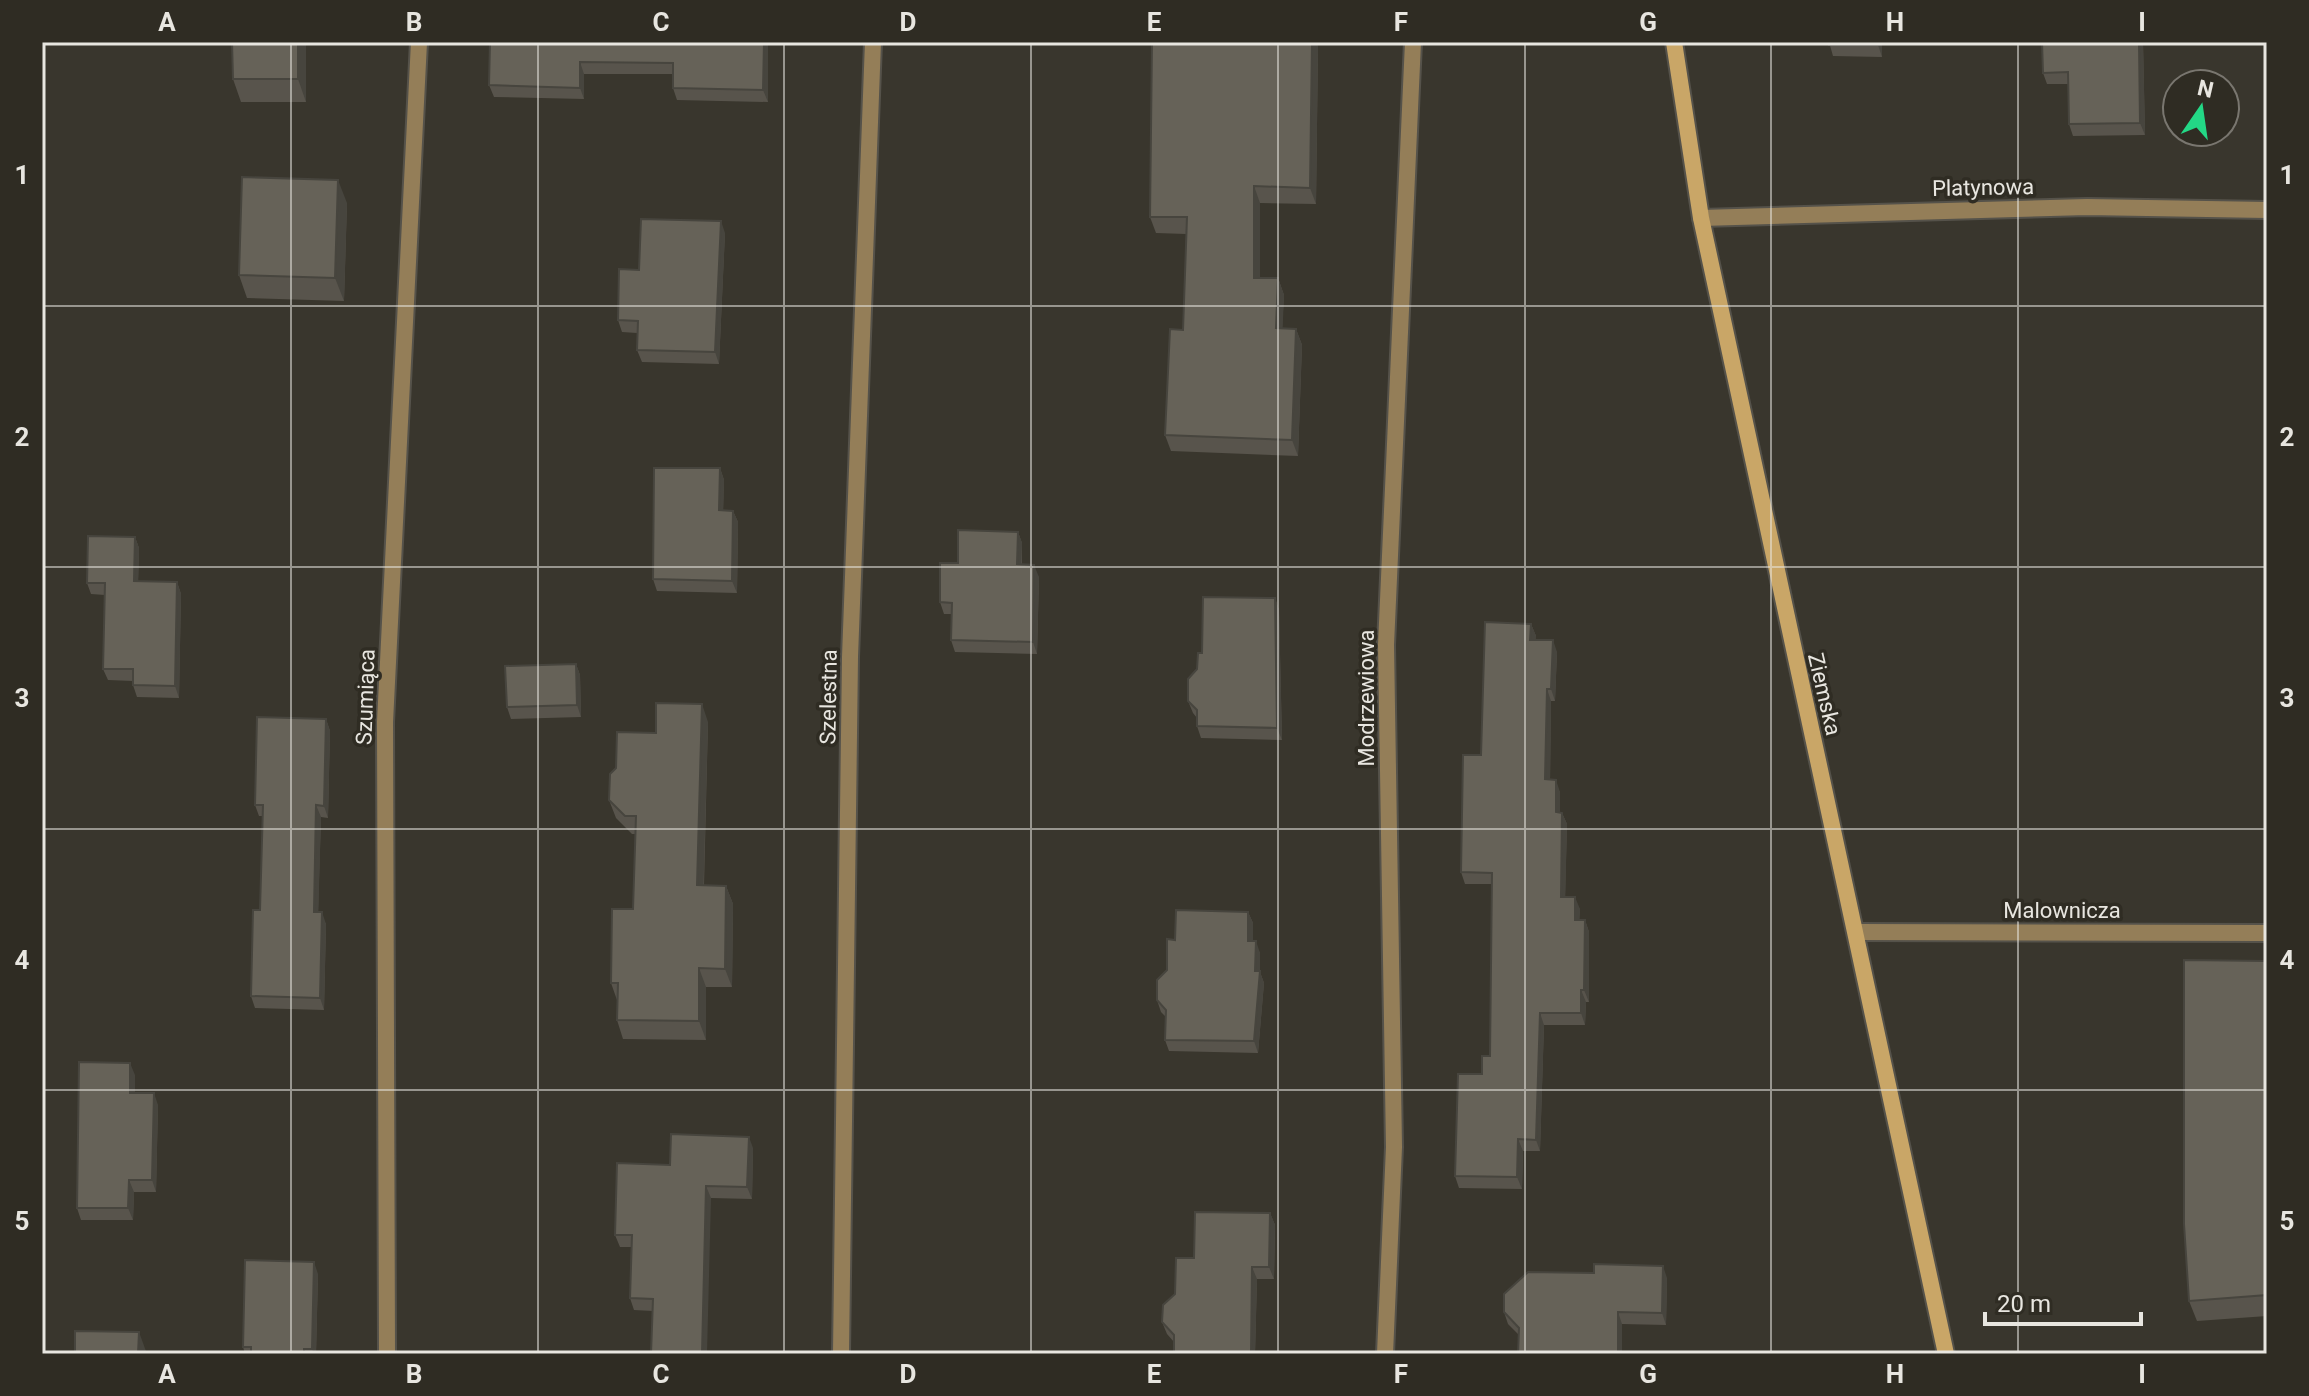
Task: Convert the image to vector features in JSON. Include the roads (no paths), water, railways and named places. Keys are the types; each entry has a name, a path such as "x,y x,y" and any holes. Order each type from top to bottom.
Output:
{"street":[{"name":"Szumiąca","path":"387,1354 385,722 419,42"},
{"name":"Szelestna","path":"841,1354 850,657 873,42"},
{"name":"Modrzewiowa","path":"1385,1354 1394,1147 1386,645 1413,42"},
{"name":"Ziemska","path":"1674,42 1701,218 1946,1354"},
{"name":"Platynowa","path":"1701,218 2087,207 2267,210"},
{"name":"Malownicza","path":"1857,932 2267,933"}]}
